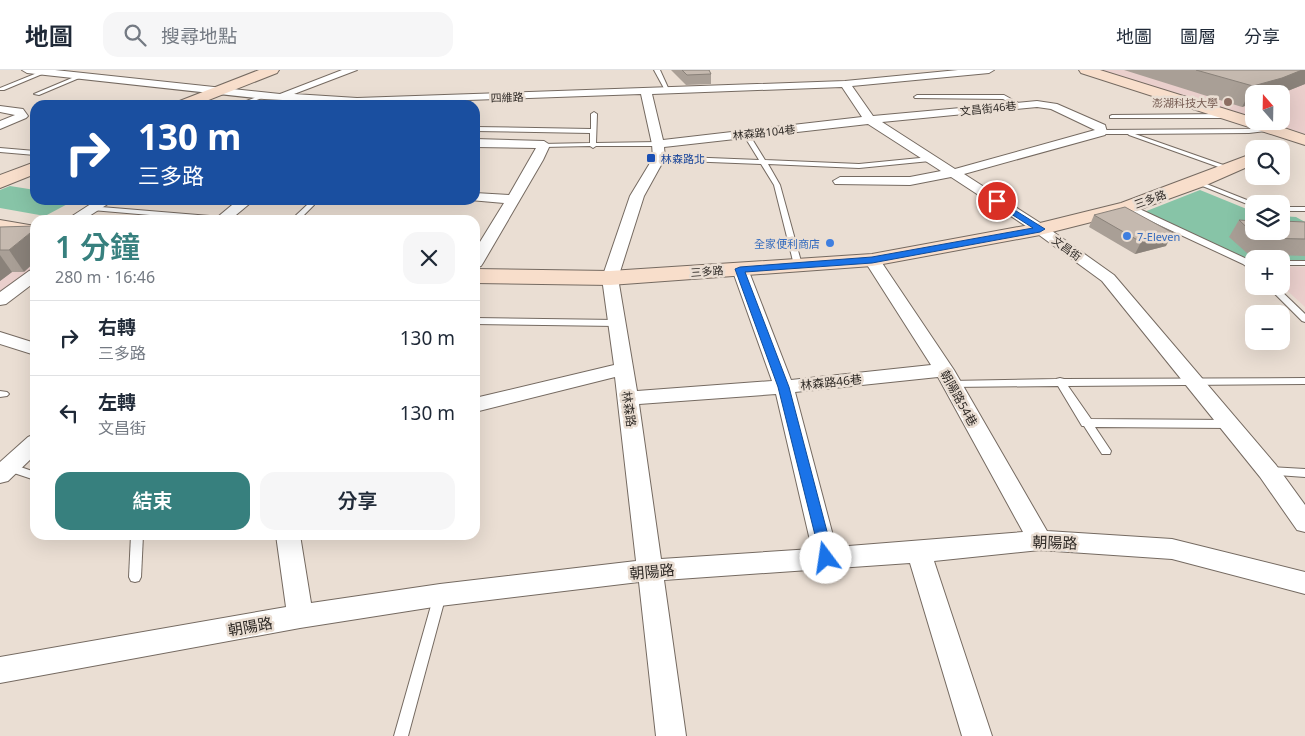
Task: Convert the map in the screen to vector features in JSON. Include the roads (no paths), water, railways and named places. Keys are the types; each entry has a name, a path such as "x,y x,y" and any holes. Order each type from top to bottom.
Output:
{"street":[{"name":"四維路","path":"26,70 316,100"},
{"path":"194,100 272,70"},
{"path":"278,97 352,70"},
{"name":"四維路","path":"434,100 845,84 989,70"},
{"path":"1086,70 1245,121"},
{"path":"127,81 144,74"},
{"name":"文昌街","path":"845,84 870,120 1040,229 1108,278 1197,383 1268,471 1305,523"},
{"path":"646,92 659,151"},
{"name":"文昌街46巷","path":"870,120 1019,105 1053,106 1101,129"},
{"path":"0,109 19,111 22,116 0,125"},
{"name":"林森路104巷","path":"659,151 746,134 870,120"},
{"path":"840,181 910,181 953,173 1101,129"},
{"path":"1274,130 1304,139"},
{"path":"1290,144 1304,139"},
{"path":"480,142 539,145 537,160 480,254"},
{"name":"林森路","path":"659,151 637,196 610,278 628,398 671,736"},
{"name":"三多路","path":"480,276 610,278 872,260 1040,229 1128,207 1197,182 1245,161"},
{"path":"0,182 30,169"},
{"path":"480,197 512,199"},
{"path":"80,215 98,205"},
{"path":"228,215 241,205"},
{"path":"0,226 30,231"},
{"path":"480,231 493,232"},
{"name":"朝陽路54巷","path":"872,260 947,377 1040,540"},
{"path":"740,269 784,387 826,558"},
{"path":"0,300 30,278"},
{"path":"0,338 30,347"},
{"path":"480,404 623,369"},
{"name":"林森路46巷","path":"628,398 947,377"},
{"path":"5,471 30,447"},
{"path":"289,540 300,616"},
{"name":"朝陽路","path":"0,670 300,616 440,595 650,570 919,552 1040,540 1172,549 1305,583"},
{"path":"919,552 977,736"}],"lane":[{"path":"657,70 668,91"},
{"path":"2,89 44,72"},
{"path":"37,94 80,76"},
{"path":"252,100 264,96"},
{"path":"916,97 1004,97 1019,105"},
{"path":"593,146 594,114"},
{"path":"1112,117 1230,116"},
{"path":"480,129 593,131"},
{"path":"1101,129 1123,132 1260,130"},
{"path":"544,130 539,145 593,146 764,162 859,166 930,159"},
{"path":"1123,132 1227,168"},
{"path":"746,134 778,185 798,265"},
{"path":"0,150 30,153"},
{"path":"1197,182 1245,201"},
{"path":"300,215 310,205"},
{"path":"1128,207 1245,260"},
{"path":"92,208 168,215"},
{"path":"1293,209 1305,209"},
{"path":"1293,209 1305,216"},
{"path":"1290,263 1305,263"},
{"path":"1280,295 1305,319"},
{"path":"480,321 616,323"},
{"path":"947,377 1197,383 1305,381"},
{"path":"1060,381 1106,451"},
{"path":"1086,423 1229,424"},
{"path":"5,471 30,475"},
{"path":"1268,471 1305,473"},
{"path":"135,578 137,540"},
{"path":"401,736 440,595"}],"place":[{"name":"澎湖科技大學","path":"1228,102"},
{"name":"林森路北","path":"651,158"},
{"name":"7-Eleven","path":"1127,236"},
{"name":"全家便利商店","path":"830,243"}]}
